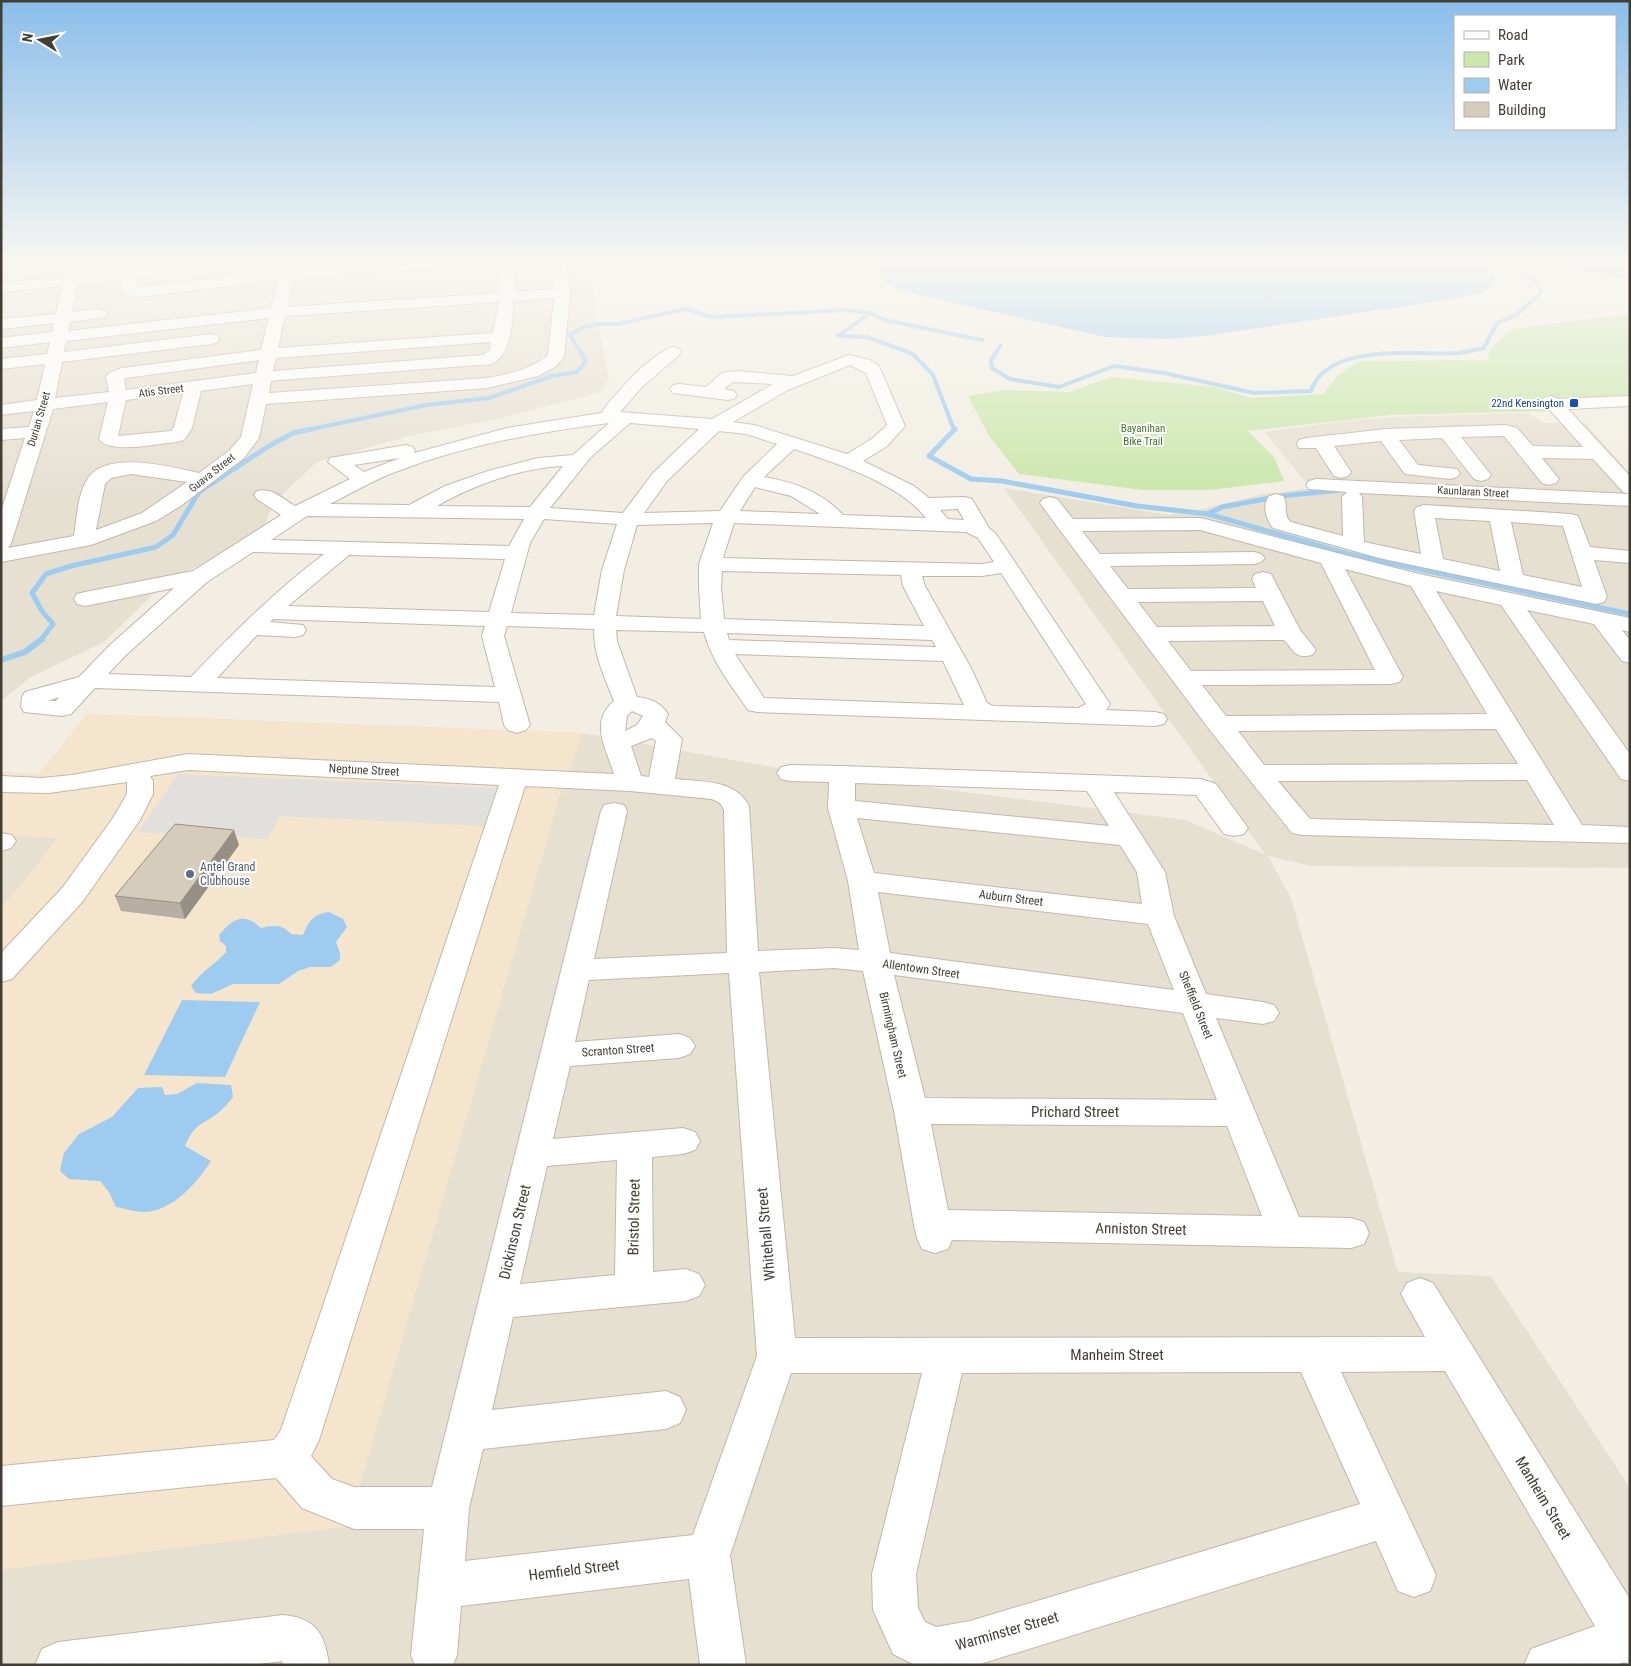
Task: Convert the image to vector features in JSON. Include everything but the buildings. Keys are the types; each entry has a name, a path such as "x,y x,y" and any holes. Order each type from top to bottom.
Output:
{"street":[{"path":"1,344 32,341"},
{"name":"Durian Street","path":"1,544 45,405 58,341"},
{"path":"1,364 202,341"},
{"name":"Guava Street","path":"1,556 84,541 149,517 204,480 237,454 250,438 272,341"},
{"path":"193,387 181,432 177,436 161,439 110,441 108,437 118,396 115,377 117,374 268,354 449,341"},
{"name":"Atis Street","path":"1,410 299,373 486,360 494,356 498,351 499,341"},
{"path":"258,399 510,380 548,365 556,357 558,341"},
{"path":"650,370 652,352"},
{"path":"517,725 508,695 496,628 520,544 537,513 650,370 673,352"},
{"path":"627,703 607,649 605,611 613,570 629,519 660,477 707,431 760,398 794,381 849,360 864,364 873,370 896,426 880,442 850,461"},
{"path":"709,393 728,377 739,376 794,381"},
{"path":"678,389 760,398"},
{"path":"595,401 618,412 748,429 850,461 907,490 924,504 942,525"},
{"path":"1630,401 1552,402 1630,488"},
{"path":"502,435 530,418 570,405"},
{"path":"508,695 91,681 118,650 198,577 299,512 390,467 442,450 502,435 618,412"},
{"path":"1341,472 1314,443 1386,435 1506,430 1511,432 1549,479"},
{"path":"1446,431 1481,475"},
{"path":"1,435 36,432"},
{"path":"1386,435 1412,470 1581,481"},
{"path":"790,443 772,456 750,481 725,517 717,536 710,570 708,592 717,637 724,658 757,705 1155,719"},
{"path":"364,480 337,462 424,448 442,450"},
{"path":"1527,452 1600,453"},
{"path":"412,511 436,497 480,480 530,466 565,460 579,460"},
{"path":"84,541 95,483 104,474 111,471 141,469 204,480"},
{"path":"750,481 791,490 829,511 836,520"},
{"name":"Kaunlaran Street","path":"1316,485 1630,500"},
{"path":"264,495 299,512 537,513 629,519 725,517 970,526 986,534 1098,704 1093,711 1081,716"},
{"path":"1352,497 1354,545"},
{"path":"1276,500 1275,519 1278,523 1354,545 1426,572"},
{"path":"924,504 965,503 981,531"},
{"path":"1050,503 1218,724 1302,827 1314,829 1572,832 1630,835"},
{"path":"1511,590 1596,597 1570,520 1424,511 1426,572 1503,721 1572,832"},
{"path":"1499,516 1511,590 1630,773"},
{"path":"1066,525 1186,523 1213,527 1329,559 1426,572 1511,590 1602,619 1630,625"},
{"path":"1150,634 1297,642 1270,594 1254,558 1250,546 1250,536"},
{"path":"247,545 515,562"},
{"path":"198,684 268,612 301,582 344,550"},
{"path":"1582,552 1630,557"},
{"path":"1093,560 1254,558"},
{"path":"1184,678 1391,677 1329,559"},
{"path":"324,565 515,562"},
{"path":"710,570 918,577 1007,566"},
{"path":"85,599 198,577"},
{"path":"918,577 940,633 977,707 988,713"},
{"path":"137,589 163,607"},
{"path":"1120,596 1270,594"},
{"path":"268,612 496,628"},
{"path":"1602,619 1630,656"},
{"path":"251,628 496,628 605,624 717,637 951,654"},
{"path":"717,637 940,633"},
{"path":"618,742 640,736 653,725 656,714 643,705 627,703 615,713 612,729 618,742 622,797"},
{"path":"1218,724 1503,721"},
{"path":"653,725 669,739 662,786"},
{"name":"Neptune Street","path":"1,784 52,786 86,782 188,762 515,777 622,797 662,786 716,791 727,795"},
{"path":"1,972 74,894 122,827 140,794 140,781 133,772"},
{"path":"790,772 1201,787 1207,790 1234,828"},
{"path":"1257,773 1535,772"},
{"name":"Birmingham Street","path":"842,774 841,808 862,881 876,962 911,1111 934,1232"},
{"path":"1,1486 284,1458 298,1440 515,777"},
{"name":"Sheffield Street","path":"1096,784 1151,872 1159,916 1287,1232"},
{"name":"Whitehall Street","path":"723,1665 708,1555 777,1356 743,964 737,810 734,801 727,795"},
{"name":"Dickinson Street","path":"434,1655 448,1508 468,1432 577,970 622,797"},
{"path":"841,808 1128,837"},
{"name":"Auburn Street","path":"862,881 1159,916"},
{"name":"Allentown Street","path":"577,970 743,964 834,958 1263,1014"},
{"name":"Scranton Street","path":"557,1055 679,1046"},
{"name":"Prichard Street","path":"911,1111 1239,1113"},
{"path":"533,1154 683,1141"},
{"name":"Bristol Street","path":"634,1288 635,1145"},
{"name":"Anniston Street","path":"934,1232 1351,1233"},
{"path":"499,1302 634,1288 686,1285"},
{"name":"Manheim Street","path":"1420,1294 1629,1640"},
{"name":"Manheim Street","path":"777,1356 1456,1354"},
{"name":"Warminster Street","path":"946,1355 894,1574 896,1610 909,1638 935,1650 970,1644 1386,1517"},
{"path":"1313,1355 1414,1575"},
{"path":"468,1432 666,1410"},
{"path":"284,1458 317,1494 354,1508 448,1508"},
{"name":"Hemfield Street","path":"440,1586 708,1555"},
{"path":"1547,1665 1629,1640"},
{"path":"58,1665 294,1651"}],"shaded area":[{"path":"1,341 601,341 609,378 600,392 497,419 409,436 317,462 273,503 259,542 171,577 104,642 31,677 1,701"},
{"path":"1528,413 1543,423 1585,423 1630,474 1630,868 1311,866 1268,856 1291,898 1398,1272 1491,1276 1630,1488 1630,1665 1,1665 1,772 39,774 87,714 583,733 783,769 1186,820 1266,855 1004,488 1169,515 1260,495 1311,488 1264,432 1342,421 1393,417"},
{"path":"87,714 583,733 558,802 360,1485 351,1526 1,1570 1,907 19,888 57,838 1,835 1,772 39,774"},
{"path":"178,774 498,788 486,826 280,816 268,839 138,832"}],"green space":[{"name":"Bayanihan Bike Trail","path":"1499,341 1630,341 1630,396 1554,411 1391,415 1248,431 1274,457 1284,481 1209,490 1143,490 1019,474 989,436 968,396 1005,390 1070,392 1111,377 1214,387 1251,398 1323,394 1337,376 1359,361 1486,360 1493,346"}],"water":[{"path":"329,912 343,919 347,927 336,942 340,953 340,960 331,967 310,967 298,971 279,984 233,984 211,994 196,993 191,986 199,976 226,952 226,946 220,941 219,935 234,921 239,919 249,920 261,928 277,926 284,928 291,934 303,935 315,916"},
{"path":"182,1000 260,1002 225,1077 144,1075"},
{"path":"197,1083 231,1085 233,1097 219,1112 199,1125 189,1138 185,1146 211,1161 191,1187 174,1202 154,1211 143,1212 116,1207 109,1192 100,1181 69,1179 60,1171 64,1153 79,1134 112,1117 138,1088 162,1087 165,1095 177,1094"}],"waterway":[{"path":"307,430 426,405 489,398 552,376 577,372 586,361 574,341"},
{"path":"877,341 913,354 933,375 954,430"},
{"path":"1001,345 991,360 992,368 1010,379 1059,387 1114,366 1164,373 1254,393 1311,391 1320,375 1335,364 1354,358 1375,354 1458,353 1484,348 1488,341"},
{"path":"41,639 53,624 42,611 32,593 46,574 71,566 156,547 173,535 199,492 269,446 293,433 312,429"},
{"path":"955,429 929,456 971,479 1002,481 1137,506 1208,514"},
{"path":"1208,514 1222,507 1281,496 1341,490"},
{"path":"1208,514 1348,554 1630,614"},
{"path":"1,660 25,652 41,639"}],"place":[{"name":"22nd Kensington","path":"1574,403"},
{"name":"Antel Grand Clubhouse","path":"190,874"}]}
